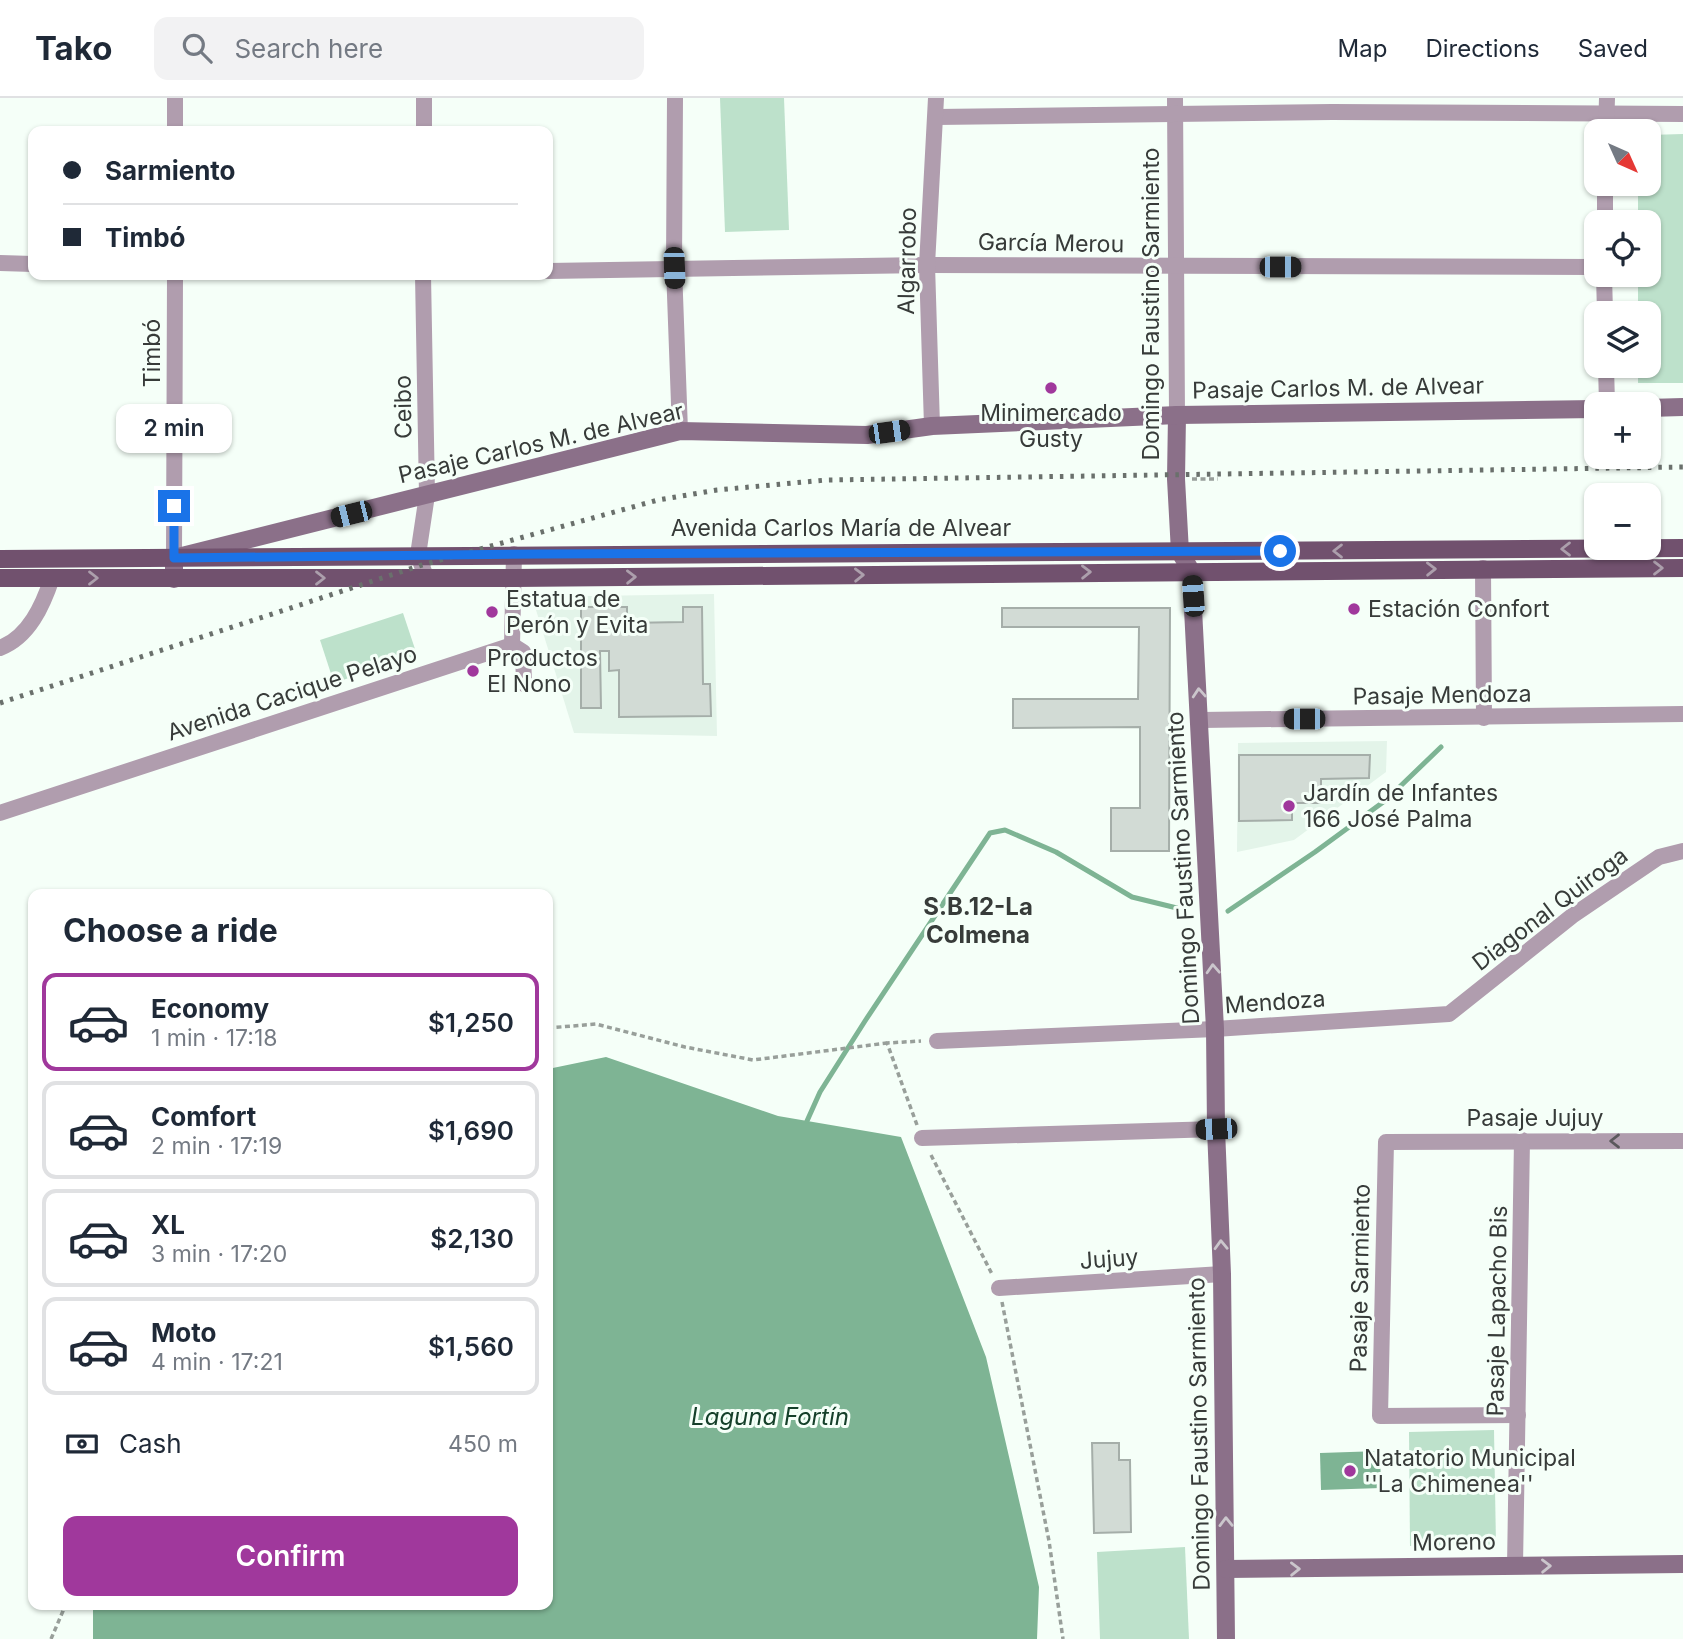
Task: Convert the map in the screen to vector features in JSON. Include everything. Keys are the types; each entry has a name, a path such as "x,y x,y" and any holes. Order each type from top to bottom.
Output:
{"main road":[{"name":"Avenida Carlos María de Alvear","path":"0,559 1683,548"},
{"name":"Avenida Carlos María de Alvear","path":"0,578 514,578 1683,568"}],"street":[{"path":"175,98 175,126"},
{"path":"424,98 424,126"},
{"path":"675,98 674,268 680,431"},
{"name":"Algarrobo","path":"932,426 927,265 936,98"},
{"path":"1606,119 1607,98"},
{"path":"936,117 1175,106 1477,105 1584,120"},
{"name":"Domingo Faustino Sarmiento","path":"1175,106 1176,479 1180,552 1191,571 1216,1029 1226,1639"},
{"path":"1640,119 1683,114"},
{"path":"0,263 28,264"},
{"name":"García Merou","path":"553,271 927,265 1584,267"},
{"name":"Timbó","path":"174,558 175,280"},
{"name":"Ceibo","path":"423,280 427,495 418,555 426,577"},
{"path":"1661,408 1683,407"},
{"name":"Pasaje Carlos M. de Alvear","path":"174,558 680,431 867,435 932,426 1177,415 1584,409"},
{"path":"513,554 512,645 523,652 524,684"},
{"path":"174,558 174,579"},
{"path":"1483,568 1484,718"},
{"path":"0,648 24,630 42,607 52,578"},
{"name":"Avenida Cacique Pelayo","path":"0,813 512,645"},
{"name":"Pasaje Mendoza","path":"1201,720 1484,718 1683,713"},
{"name":"Diagonal Quiroga","path":"1449,1014 1573,916 1659,857 1683,851"},
{"name":"Mendoza","path":"937,1041 1216,1029 1449,1014"},
{"path":"922,1138 1216,1129"},
{"name":"Pasaje Lapacho Bis","path":"1515,1566 1522,1140"},
{"name":"Pasaje Jujuy","path":"1386,1142 1683,1141"},
{"name":"Pasaje Sarmiento","path":"1386,1142 1380,1416 1518,1415"},
{"name":"Jujuy","path":"999,1288 1222,1274"},
{"name":"Moreno","path":"1226,1569 1683,1564"}],"path":[{"path":"1176,479 1218,479"},
{"path":"553,1028 596,1024 685,1047 753,1060 887,1043 937,1041"},
{"path":"887,1043 922,1138 999,1288 1049,1541 1063,1639"},
{"path":"51,1639 63,1610"}],"shaded area":[{"path":"720,98 784,98 789,230 725,232"},
{"path":"1683,134 1683,383 1638,383 1638,378 1661,378 1661,301 1638,301 1638,287 1661,287 1661,210 1638,210 1638,196 1661,196 1661,135"},
{"path":"714,594 717,736 574,733 532,597"},
{"path":"403,613 417,655 334,683 320,640"},
{"name":"Jardín de Infantes 166 José Palma","path":"1387,741 1386,772 1294,840 1237,852 1238,743"},
{"path":"1494,1430 1496,1545 1410,1546 1409,1432"},
{"path":"1185,1547 1189,1639 1100,1639 1097,1552"}],"water":[{"name":"Laguna Fortín","path":"606,1057 778,1116 901,1137 986,1357 1039,1587 1037,1639 93,1639 93,1610 553,1610 553,1068"},
{"name":"Natatorio Municipal ''La Chimenea''","path":"1380,1451 1381,1488 1321,1490 1320,1453"}],"building":[{"path":"581,607 627,607 627,623 683,622 683,607 702,607 703,684 710,684 711,716 619,717 619,670 609,671 609,651 600,651 601,708 581,708"},
{"path":"1002,608 1170,608 1169,851 1111,851 1111,808 1140,808 1140,727 1013,728 1013,699 1138,699 1139,627 1002,627"},
{"path":"1239,755 1370,755 1369,778 1321,779 1321,803 1292,803 1292,820 1239,821"},
{"path":"1092,1443 1119,1443 1119,1460 1130,1460 1131,1532 1094,1533"}],"waterway":[{"path":"1228,911 1386,800 1441,747"},
{"path":"807,1121 820,1092 865,1021 990,833 1005,830 1056,852 1132,897 1185,910"}],"railway":[{"path":"0,703 422,565 658,500 717,490 826,480 1683,467"}],"place":[{"name":"Minimercado Gusty","path":"1051,388"},
{"name":"Estación Confort","path":"1354,609"},
{"name":"Estatua de Perón y Evita","path":"492,612"},
{"name":"Productos El Nono","path":"473,671"},
{"name":"Jardín de Infantes 166 José Palma","path":"1289,806"},
{"name":"Natatorio Municipal ''La Chimenea''","path":"1350,1471"}],"district":[{"name":"S.B.12-La Colmena","path":"978,920"}],"route":[{"path":"174,506 174,558 1280,551"}]}
